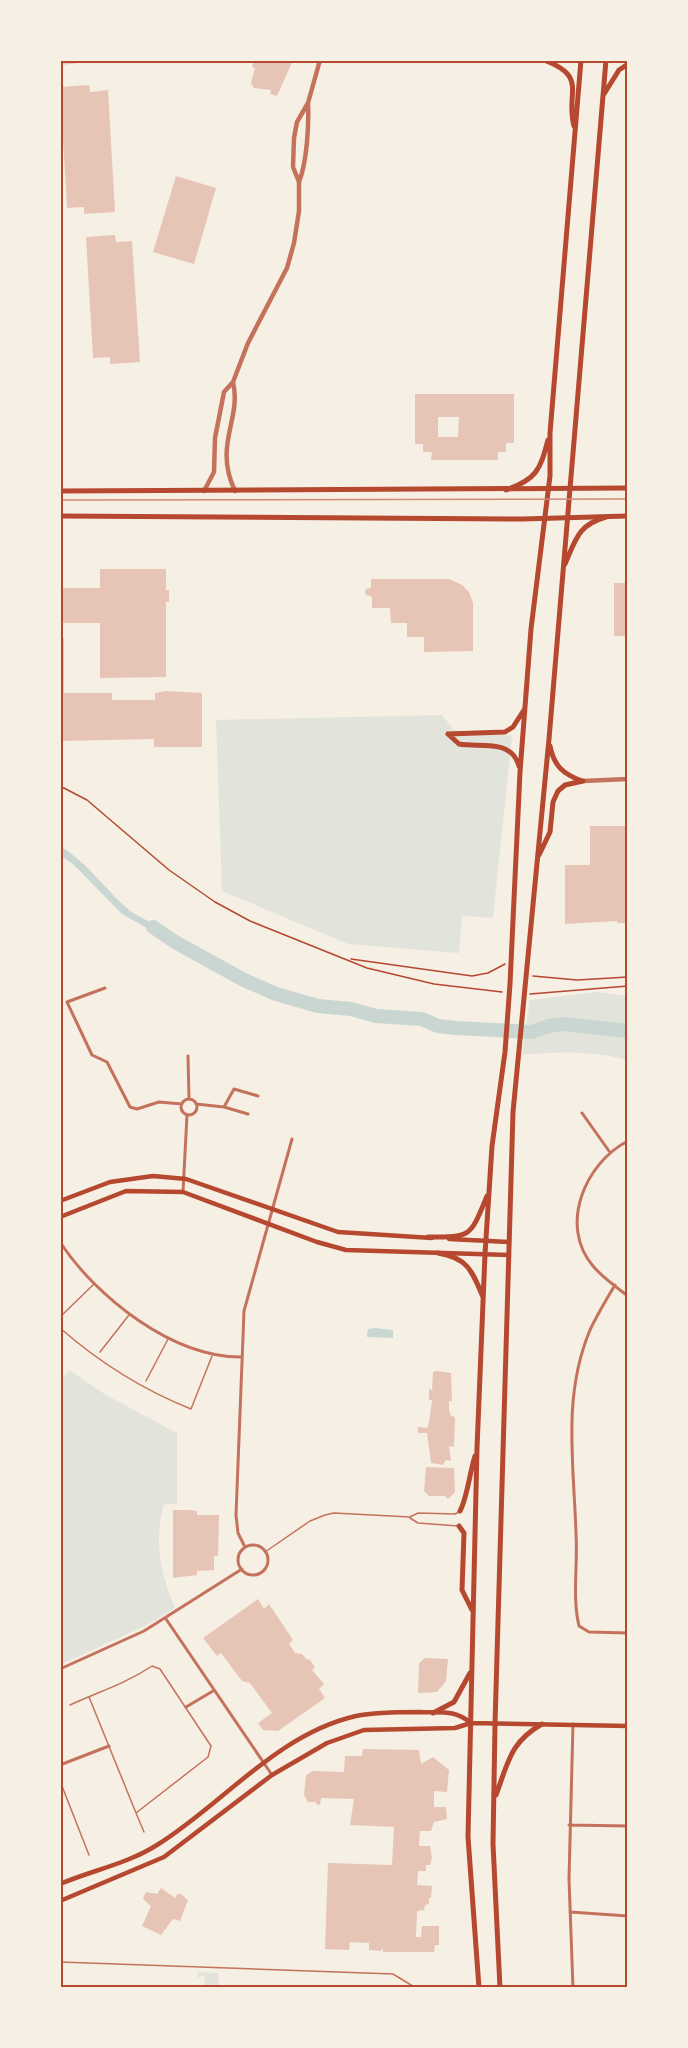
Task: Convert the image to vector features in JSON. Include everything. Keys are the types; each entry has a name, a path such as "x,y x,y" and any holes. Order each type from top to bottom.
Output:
{"main road":[{"path":"544,60 565,69 571,76 573,88 571,116 575,132"},
{"path":"557,60 574,60"},
{"path":"479,1988 468,1837 472,1612 485,1254 496,1105 505,1052 510,984 525,709 548,489 550,433 581,60"},
{"path":"500,1988 494,1861 495,1724 513,1112 549,739 606,60"},
{"path":"602,98 620,70 628,64"},
{"path":"507,490 522,484 537,473 550,433"},
{"path":"60,491 628,488"},
{"path":"60,516 544,518 628,516"},
{"path":"563,569 583,528 593,520 606,517"},
{"path":"520,772 518,762 507,749 495,745 459,744 448,734 505,732 513,728 525,709"},
{"path":"549,739 552,757 560,770 583,781"},
{"path":"536,862 550,832 553,802 558,791 565,785 583,781"},
{"path":"60,1201 110,1182 153,1176 186,1179 338,1232 509,1242"},
{"path":"60,1217 126,1191 183,1191 268,1224 346,1250 509,1256"},
{"path":"428,1238 462,1237 471,1231 489,1192"},
{"path":"438,1253 453,1256 467,1265 484,1298"},
{"path":"460,1511 464,1504 466,1484 477,1448"},
{"path":"459,1526 464,1533 462,1590 472,1612"},
{"path":"433,1713 454,1702 471,1668"},
{"path":"60,1884 114,1866 156,1846 263,1763 331,1724 357,1716 403,1712 459,1713 471,1723"},
{"path":"60,1901 164,1857 272,1775 327,1743 364,1730 455,1728 471,1723 628,1726"},
{"path":"494,1799 517,1743 525,1734 542,1724"}],"street":[{"path":"298,182 292,167 292,150 297,122 308,103 320,60"},
{"path":"204,491 214,472 218,412 224,392 233,382 248,343 287,268 296,228 298,182 304,170 309,121 308,103"},
{"path":"233,382 236,395 228,430 226,461 235,491"},
{"path":"583,781 628,779"},
{"path":"105,988 67,1002 92,1055 107,1062 130,1107 137,1109 159,1102 182,1104 189,1099"},
{"path":"188,1056 189,1099"},
{"path":"224,1107 234,1089 258,1096"},
{"path":"189,1099 196,1104 224,1107 248,1114"},
{"path":"182,1104 182,1109 187,1115 186,1179 183,1191"},
{"path":"187,1115 194,1113 196,1104"},
{"path":"582,1113 609,1151"},
{"path":"245,1547 238,1533 236,1515 244,1311 292,1139"},
{"path":"628,1141 609,1151 591,1174 584,1189 578,1222 579,1240 592,1265 628,1296"},
{"path":"60,1242 95,1283 130,1314 169,1338 212,1356 242,1357"},
{"path":"615,1286 591,1328 582,1353 571,1409 570,1441 578,1573 576,1614 579,1626 589,1632 628,1633"},
{"path":"255,1545 265,1552 267,1565 261,1573 251,1575 242,1569 238,1559 245,1547 255,1545"},
{"path":"60,1669 104,1651 166,1619 242,1569"},
{"path":"166,1619 272,1775"},
{"path":"186,1707 213,1691"},
{"path":"573,1724 569,1825 573,1988"},
{"path":"60,1765 109,1746"},
{"path":"569,1825 628,1826"},
{"path":"570,1912 628,1916"}],"lane":[{"path":"60,1317 95,1283"},
{"path":"100,1352 130,1314"},
{"path":"60,1328 95,1358 126,1379 191,1409 212,1356"},
{"path":"146,1381 169,1338"},
{"path":"265,1552 321,1516 334,1514 410,1517 418,1513 455,1514 460,1511"},
{"path":"410,1517 418,1523 459,1526"},
{"path":"70,1705 131,1680 152,1666 160,1669 211,1746 208,1757 136,1813"},
{"path":"88,1697 144,1832"},
{"path":"60,1781 89,1855"},
{"path":"60,1962 393,1974 416,1988"}],"path":[{"path":"60,786 87,800 169,870 215,902 250,921 350,959 367,968 434,984 512,993"},
{"path":"350,959 472,976 488,973 511,960"},
{"path":"526,975 577,980 628,977"},
{"path":"522,993 543,995 628,986"}],"shaded area":[{"path":"442,715 454,730 512,736 493,918 462,916 459,953 348,944 222,891 216,720"},
{"path":"60,846 88,868 128,909 166,931 170,936 166,939 122,914 74,865 60,855"},
{"path":"597,992 628,996 628,1060 575,1053 522,1055 530,1000"},
{"path":"368,1329 393,1330 393,1338 367,1337"},
{"path":"69,1370 106,1395 177,1433 177,1504 164,1504 159,1531 162,1569 175,1608 149,1624 60,1665 60,1381"},
{"path":"198,1972 218,1973 219,1988 204,1988 205,1975 198,1978"}],"building":[{"path":"60,60 90,60 90,62 60,65"},
{"path":"254,60 293,60 277,96 270,94 271,90 254,88 251,83 255,68 252,67"},
{"path":"89,85 90,92 108,90 115,212 84,214 84,207 67,208 60,87"},
{"path":"176,176 216,188 194,264 153,252"},
{"path":"115,235 116,242 132,241 140,362 110,364 110,357 93,358 86,237"},
{"path":"415,394 514,394 514,443 506,443 506,452 498,452 498,460 431,460 432,452 423,452 423,444 415,444","holes":["438,417 459,417 458,437 438,437"]},
{"path":"100,569 166,569 166,590 169,590 169,602 166,602 166,677 100,678 100,623 60,623 60,588 100,588"},
{"path":"371,579 449,579 462,585 469,592 473,603 473,651 424,652 424,637 407,637 407,623 391,623 390,608 372,608 372,597 365,594 366,589 371,588"},
{"path":"614,583 628,583 628,636 614,636"},
{"path":"60,638 64,638 64,693 112,693 112,700 155,700 155,693 167,691 202,693 202,747 154,747 154,739 60,741"},
{"path":"590,826 628,826 627,923 617,923 617,921 565,924 565,865 590,865"},
{"path":"433,1372 451,1373 452,1401 449,1401 449,1411 451,1416 455,1417 454,1447 449,1446 451,1461 446,1460 443,1465 431,1463 427,1433 418,1433 418,1427 427,1428 429,1423 432,1400 429,1400 429,1389 432,1390"},
{"path":"426,1467 454,1468 455,1492 448,1499 445,1496 429,1496 424,1491"},
{"path":"173,1510 197,1511 197,1515 219,1515 218,1556 214,1556 214,1570 197,1571 197,1575 173,1578"},
{"path":"258,1599 264,1609 269,1604 293,1640 289,1644 295,1653 302,1654 307,1660 309,1659 315,1667 312,1670 324,1684 319,1689 325,1698 278,1731 263,1730 258,1723 272,1713 250,1683 242,1681 221,1653 217,1656 203,1638"},
{"path":"425,1658 448,1659 446,1681 437,1692 418,1693 419,1663"},
{"path":"363,1749 419,1750 421,1764 433,1757 449,1770 447,1792 434,1791 434,1807 446,1807 447,1819 434,1822 431,1831 420,1831 419,1846 430,1846 432,1858 430,1865 426,1865 426,1871 418,1871 417,1885 432,1886 429,1904 425,1905 424,1910 417,1911 416,1937 421,1937 422,1926 439,1926 439,1945 435,1945 434,1952 383,1952 383,1948 381,1951 369,1950 369,1943 350,1942 349,1950 325,1949 328,1863 392,1865 394,1827 350,1825 354,1799 321,1798 320,1805 316,1802 308,1802 304,1795 306,1775 313,1771 344,1772 345,1756 362,1756"},
{"path":"161,1888 175,1898 177,1894 181,1894 188,1900 180,1921 173,1919 161,1935 142,1926 151,1906 143,1899 146,1892 157,1894"}],"waterway":[{"path":"153,927 175,942 244,980 276,994 318,1006 351,1009 376,1016 422,1019 438,1026 456,1028 532,1032 548,1026 563,1024 628,1031"}],"tram line":[{"path":"60,500 628,499"}]}
